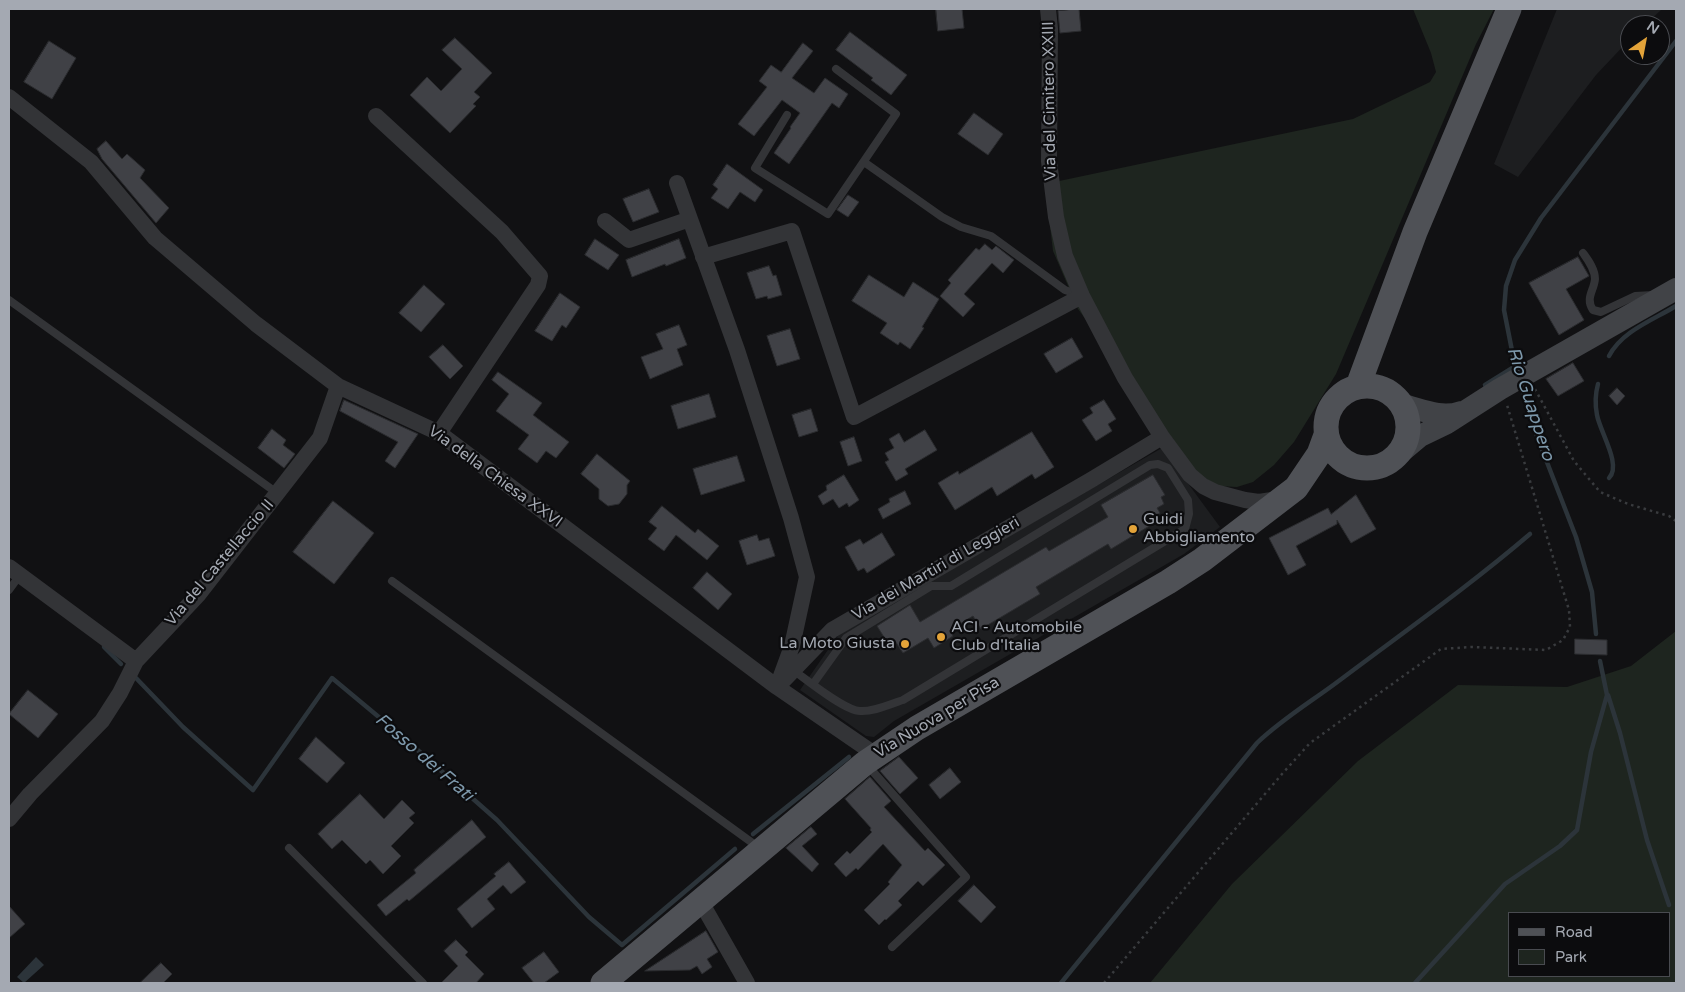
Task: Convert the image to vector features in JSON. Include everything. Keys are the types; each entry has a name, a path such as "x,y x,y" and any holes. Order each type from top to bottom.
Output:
{"main road":[{"path":"1358,386 1415,232 1509,9"},
{"path":"1289,493 1326,474 1356,467 1373,468 1388,463 1420,436 1447,423 1464,410 1537,367 1667,294"},
{"path":"1383,321 1382,358 1385,374 1407,415 1409,433 1401,452"},
{"path":"1289,493 1319,454 1326,435 1326,420 1331,407 1342,394 1358,386 1378,387 1398,400 1425,412 1448,415 1464,410"},
{"path":"1326,435 1337,455 1356,467"},
{"name":"Via Nuova per Pisa","path":"603,983 871,759 916,728 1168,582 1202,560 1289,493"}],"street":[{"name":"Via del Cimitero XXIII","path":"1048,9 1050,68 1049,161 1056,217 1065,256 1082,296 1125,378 1162,437 1190,475 1203,486 1215,492 1258,502 1289,493"},
{"name":"Via della Chiesa XXVI","path":"9,96 91,162 155,238 256,324 338,386 439,433 871,759"},
{"path":"376,116 502,232 540,276 538,285 439,433"},
{"path":"676,183 737,350 786,500 807,577 792,646 777,687"},
{"path":"606,221 629,240 690,219"},
{"path":"703,257 792,231 854,417 1082,296"},
{"name":"Via del Castellaccio II","path":"9,819 30,794 102,721 120,693 136,661 198,595 320,438 338,386"},
{"name":"Via dei Martiri di Leggieri","path":"777,687 832,630 1162,437"},
{"path":"9,555 48,584 87,624"},
{"path":"14,571 136,661"},
{"path":"701,902 747,983"}],"lane":[{"path":"788,115 756,168 828,214 896,114 836,70"},
{"path":"864,162 942,217 961,227 991,236 1065,290 1082,296"},
{"path":"1583,253 1594,272 1595,281 1590,293 1589,304 1593,310 1601,312 1635,296 1667,294"},
{"path":"9,300 278,493"},
{"path":"793,670 813,684 844,705 858,711 866,711 902,700 1185,529 1189,514 1188,500 1168,468 1158,464 1150,465 951,586 931,586 846,638 813,684"},
{"path":"9,590 14,571"},
{"path":"392,581 762,850"},
{"path":"822,639 837,650"},
{"path":"871,759 966,877 892,947"},
{"path":"289,848 423,983"}],"path":[{"path":"1537,367 1532,382 1574,461 1600,492 1628,504 1668,516 1676,521"},
{"path":"1104,983 1310,743 1442,649 1472,647 1546,650 1563,640 1570,627 1569,610 1502,388"}],"shaded area":[{"path":"1557,9 1662,9 1656,15 1620,15 1620,50 1596,75 1518,177 1494,164"},
{"path":"1162,448 1220,527 1184,554 894,721 874,737 866,736 800,690 839,634"},
{"path":"36,957 44,965 24,983 17,977"}],"green space":[{"path":"1413,9 1494,9 1476,44 1336,374 1294,442 1274,465 1253,482 1237,487 1218,486 1198,474 1078,309 1053,251 1045,184 1353,119 1430,82 1436,72 1431,53"},
{"path":"1676,631 1676,983 1150,983 1232,884 1358,761 1458,685 1567,687 1631,666"}],"building":[{"path":"936,9 962,9 964,28 938,31"},
{"path":"1079,9 1081,31 1060,33 1058,11"},
{"path":"850,32 907,75 891,95 871,80 873,78 836,50"},
{"path":"455,38 492,73 474,92 480,97 473,104 476,106 450,133 410,95 427,77 441,91 462,69 442,50"},
{"path":"49,41 76,58 52,99 24,82"},
{"path":"803,43 813,51 792,78 814,93 825,78 848,94 839,108 832,103 789,164 774,153 800,113 782,100 754,136 738,124 767,87 759,81 771,65 781,72"},
{"path":"974,113 1003,134 988,155 958,134"},
{"path":"106,141 122,159 127,154 145,170 140,178 169,208 156,223 102,159 97,149"},
{"path":"727,164 763,190 755,202 740,192 728,209 711,198 718,189 713,185"},
{"path":"649,189 659,212 633,222 623,199"},
{"path":"848,195 859,202 848,217 837,210"},
{"path":"595,239 619,255 608,270 585,255"},
{"path":"679,239 686,258 632,277 626,260"},
{"path":"985,244 992,250 996,246 1014,260 1003,273 992,263 964,294 975,304 963,317 940,296 951,283 948,280 976,248 979,250"},
{"path":"1578,257 1589,276 1566,289 1584,320 1559,335 1529,283"},
{"path":"769,266 773,276 776,275 782,295 768,299 767,296 756,299 747,273"},
{"path":"869,275 904,297 913,282 939,299 922,327 924,328 910,349 900,342 898,345 880,333 887,323 852,301"},
{"path":"424,285 445,304 421,332 399,313"},
{"path":"560,293 580,307 566,328 562,325 552,341 535,331"},
{"path":"679,325 687,345 677,349 683,365 650,379 641,357 663,349 656,334"},
{"path":"790,329 800,359 777,366 767,336"},
{"path":"1072,338 1083,357 1056,373 1044,354"},
{"path":"443,345 463,366 450,379 429,357"},
{"path":"1573,363 1584,381 1558,396 1546,379"},
{"path":"498,372 542,403 533,415 569,442 556,458 546,451 537,463 518,449 529,435 496,411 509,394 492,380"},
{"path":"1617,388 1625,396 1617,405 1609,396"},
{"path":"709,394 716,417 678,429 671,406"},
{"path":"344,400 418,434 395,468 385,461 398,442 340,411"},
{"path":"1104,400 1116,419 1108,424 1112,431 1096,441 1082,420 1093,413 1090,408"},
{"path":"811,409 818,431 799,437 792,415"},
{"path":"272,429 286,440 283,445 295,454 284,468 258,448"},
{"path":"925,430 937,450 905,469 908,474 896,481 885,462 889,460 885,453 894,448 889,439 899,433 904,442"},
{"path":"1032,432 1054,467 1035,479 1032,474 997,496 992,487 955,510 938,483 958,471 959,474"},
{"path":"854,437 862,461 848,466 840,442"},
{"path":"597,454 630,481 627,485 627,494 619,504 608,506 599,499 599,489 581,474"},
{"path":"737,456 745,481 701,495 693,469"},
{"path":"844,475 859,500 849,507 847,503 839,508 833,499 823,505 818,496 827,490 826,486"},
{"path":"1153,475 1165,495 1161,497 1164,504 1157,508 1160,513 1153,517 1156,522 1111,549 1108,544 1036,587 1040,594 981,629 973,616 950,630 953,636 934,648 928,638 903,653 895,641 889,645 877,626 910,605 920,622 1046,547 1049,551 1108,517 1101,505"},
{"path":"905,491 911,504 883,519 878,509 890,502 889,499"},
{"path":"1356,495 1376,529 1351,543 1337,520 1337,524 1296,546 1306,565 1288,575 1269,538 1328,508 1331,514"},
{"path":"333,501 374,533 334,584 293,552"},
{"path":"662,506 695,533 698,529 719,546 707,560 676,535 664,551 648,539 657,528 649,522"},
{"path":"882,533 895,555 867,573 864,568 858,571 845,547 860,539 863,544"},
{"path":"757,535 759,541 769,538 775,556 747,565 739,541"},
{"path":"707,572 732,594 718,610 693,588"},
{"path":"1575,639 1607,640 1607,655 1575,654"},
{"path":"28,690 58,714 38,738 9,714"},
{"path":"316,737 345,763 327,783 299,759"},
{"path":"899,757 918,778 900,794 880,771"},
{"path":"950,768 961,782 940,799 929,785"},
{"path":"870,777 891,801 884,807 925,851 928,848 945,865 923,886 918,881 898,901 902,905 879,925 864,910 890,884 888,882 902,865 883,844 858,870 856,868 846,877 834,864 847,851 850,854 872,832 871,828 845,799"},
{"path":"360,794 384,819 402,800 415,813 409,818 414,823 391,846 401,856 383,874 370,860 366,864 342,840 332,849 318,834"},
{"path":"472,820 486,837 409,901 407,899 386,916 377,905 416,873 414,870"},
{"path":"811,827 817,834 802,846 819,864 812,872 786,848"},
{"path":"509,862 526,882 511,894 503,885 487,899 495,909 472,928 457,909 496,876 494,874"},
{"path":"974,885 996,907 981,923 958,901"},
{"path":"9,906 25,924 9,938"},
{"path":"706,931 718,952 707,959 712,967 702,974 697,966 690,970 645,971"},
{"path":"456,940 468,952 465,955 484,974 476,983 441,983 458,966 444,951"},
{"path":"544,952 559,972 544,983 534,983 522,968"},
{"path":"161,963 172,974 163,983 140,983"}],"waterway":[{"name":"Rio Guappero","path":"1516,371 1504,310 1506,286 1515,260 1541,218 1676,41"},
{"path":"1609,356 1615,347 1630,333 1676,306"},
{"name":"Fosso dei Frati","path":"1485,385 1514,367"},
{"path":"1598,384 1596,392 1597,415 1613,465 1609,478"},
{"name":"Rio Guappero","path":"1521,386 1538,439 1576,537 1592,592 1596,634"},
{"path":"1061,983 1257,743 1285,719 1459,592 1530,534"},
{"name":"Fosso dei Frati","path":"104,647 121,664"},
{"name":"Rio Guappero","path":"1415,983 1505,884 1560,846 1577,830 1591,752 1607,695 1600,661"},
{"name":"Fosso dei Frati","path":"136,678 183,727 253,790 332,678 497,820 589,917 622,945 735,849"},
{"path":"1608,695 1620,733 1647,840 1669,905"},
{"name":"Fosso dei Frati","path":"753,834 849,757"}],"place":[{"name":"Guidi Abbigliamento","path":"1133,529"},
{"name":"ACI - Automobile Club d'Italia","path":"941,637"},
{"name":"La Moto Giusta","path":"905,644"}]}
